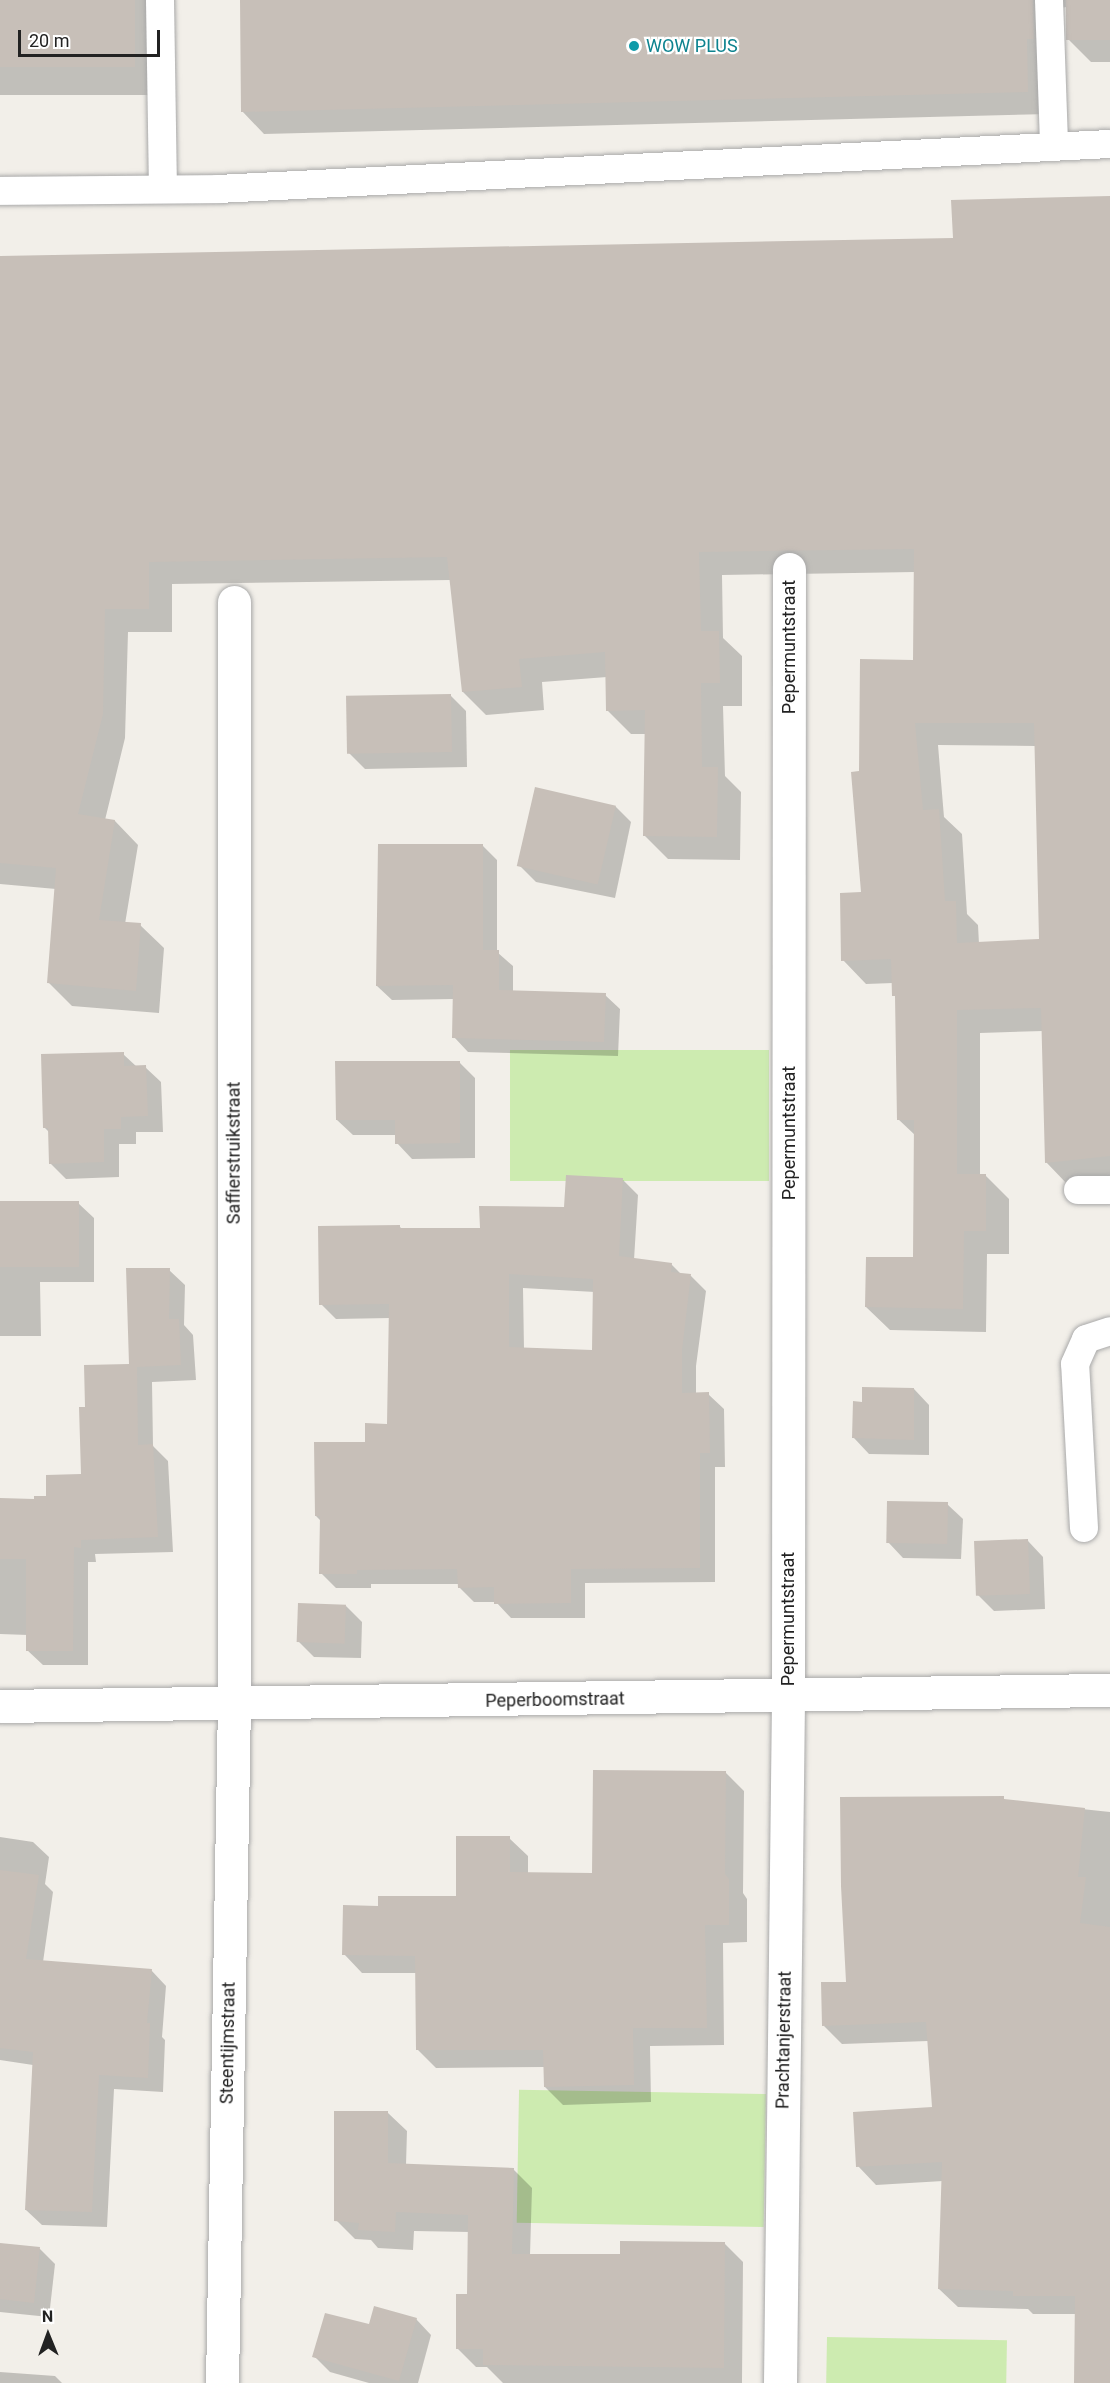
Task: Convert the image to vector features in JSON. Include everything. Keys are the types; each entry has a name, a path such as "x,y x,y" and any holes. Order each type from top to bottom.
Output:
{"street":[{"name":"Pepermuntstraat","path":"788,1697 789,569"},
{"name":"Saffierstruikstraat","path":"234,602 234,1704"},
{"name":"Peperboomstraat","path":"0,1706 788,1697 1110,1690"},
{"name":"Prachtanjerstraat","path":"780,2383 788,1697"},
{"name":"Steentijmstraat","path":"222,2383 234,1704"}],"lane":[{"path":"160,0 163,189"},
{"path":"1049,0 1054,145"},
{"path":"0,190 218,189 1054,145 1110,144"},
{"path":"1078,1190 1110,1190"},
{"path":"1084,1528 1075,1364 1086,1339 1110,1330"}],"green space":[{"path":"510,1050 769,1050 769,1181 510,1181"},
{"path":"519,2090 766,2094 764,2227 517,2223"},
{"path":"827,2337 1007,2340 1006,2383 826,2383"}],"building":[{"path":"0,0 135,0 135,67 0,67"},
{"name":"WOW PLUS","path":"240,0 1033,0 1034,39 1027,39 1028,92 241,112"},
{"path":"1066,0 1110,0 1110,40 1066,40"},
{"path":"1110,196 1110,1156 1045,1163 1041,1008 957,1010 957,1174 986,1174 986,1231 964,1231 963,1309 865,1307 866,1257 913,1257 914,1120 897,1120 895,996 892,996 891,959 841,961 840,893 861,892 851,772 859,771 860,659 913,660 914,549 699,552 701,631 719,631 720,683 701,683 702,767 718,767 717,837 643,836 645,710 606,711 605,652 519,659 522,687 462,692 447,557 149,562 149,609 105,609 103,714 78,814 115,820 99,920 141,923 136,991 47,983 56,868 0,863 0,256 953,238 951,200","holes":["915,723 1034,723 1039,939 957,943 956,901 945,901 939,809 923,810"]},
{"path":"451,694 452,752 347,754 346,696"},
{"path":"535,787 616,806 598,885 517,866"},
{"path":"378,844 483,844 483,950 499,950 499,990 606,993 604,1042 452,1038 453,985 376,986"},
{"path":"124,1052 124,1066 146,1065 148,1116 121,1117 121,1129 104,1129 104,1162 49,1164 48,1128 43,1128 41,1054"},
{"path":"335,1061 460,1061 460,1143 395,1144 395,1120 336,1120"},
{"path":"566,1175 623,1178 619,1256 672,1263 671,1272 691,1274 682,1350 682,1393 709,1392 710,1453 700,1453 700,1568 571,1569 571,1603 494,1604 494,1587 458,1588 457,1569 357,1570 357,1574 319,1574 320,1516 315,1516 314,1442 365,1442 365,1423 387,1424 389,1304 319,1305 318,1226 400,1225 400,1228 480,1228 479,1206 564,1207","holes":["509,1274 593,1279 592,1350 509,1347"]},
{"path":"0,1201 79,1201 79,1267 0,1267"},
{"path":"126,1268 170,1268 169,1319 179,1319 181,1365 137,1367 138,1445 153,1444 158,1537 81,1540 81,1548 74,1547 73,1651 26,1651 26,1559 0,1559 0,1498 34,1499 34,1496 46,1496 46,1475 81,1474 79,1407 85,1407 84,1365 129,1364"},
{"path":"862,1387 914,1388 914,1440 852,1438 853,1401 862,1402"},
{"path":"887,1501 948,1502 947,1544 886,1543"},
{"path":"1028,1539 1030,1594 976,1596 974,1541"},
{"path":"298,1603 346,1605 345,1644 297,1642"},
{"path":"593,1770 726,1771 725,1874 729,1879 729,1925 705,1925 707,2028 633,2028 634,2085 544,2087 543,2050 416,2050 415,1956 342,1955 343,1905 378,1906 378,1896 456,1896 456,1836 510,1836 510,1872 592,1873"},
{"path":"1004,1796 1004,1799 1085,1808 1078,1877 1086,1877 1080,1923 1110,1927 1110,2383 1074,2383 1075,2296 1013,2296 1013,2291 938,2289 942,2162 856,2167 853,2112 932,2107 926,2022 822,2026 821,1982 846,1982 841,1886 840,1797"},
{"path":"0,1870 39,1875 26,1959 152,1969 147,2023 150,2023 148,2078 99,2075 92,2212 25,2210 33,2052 0,2048"},
{"path":"334,2111 388,2111 388,2163 514,2168 512,2254 620,2254 620,2241 725,2242 724,2368 483,2365 483,2349 456,2349 456,2294 467,2294 468,2215 396,2212 395,2232 358,2230 359,2223 334,2221"},
{"path":"0,2243 40,2247 34,2303 0,2299"},
{"path":"374,2306 417,2318 399,2381 312,2357 325,2313 369,2324"}],"place":[{"name":"WOW PLUS","path":"634,46"}]}
